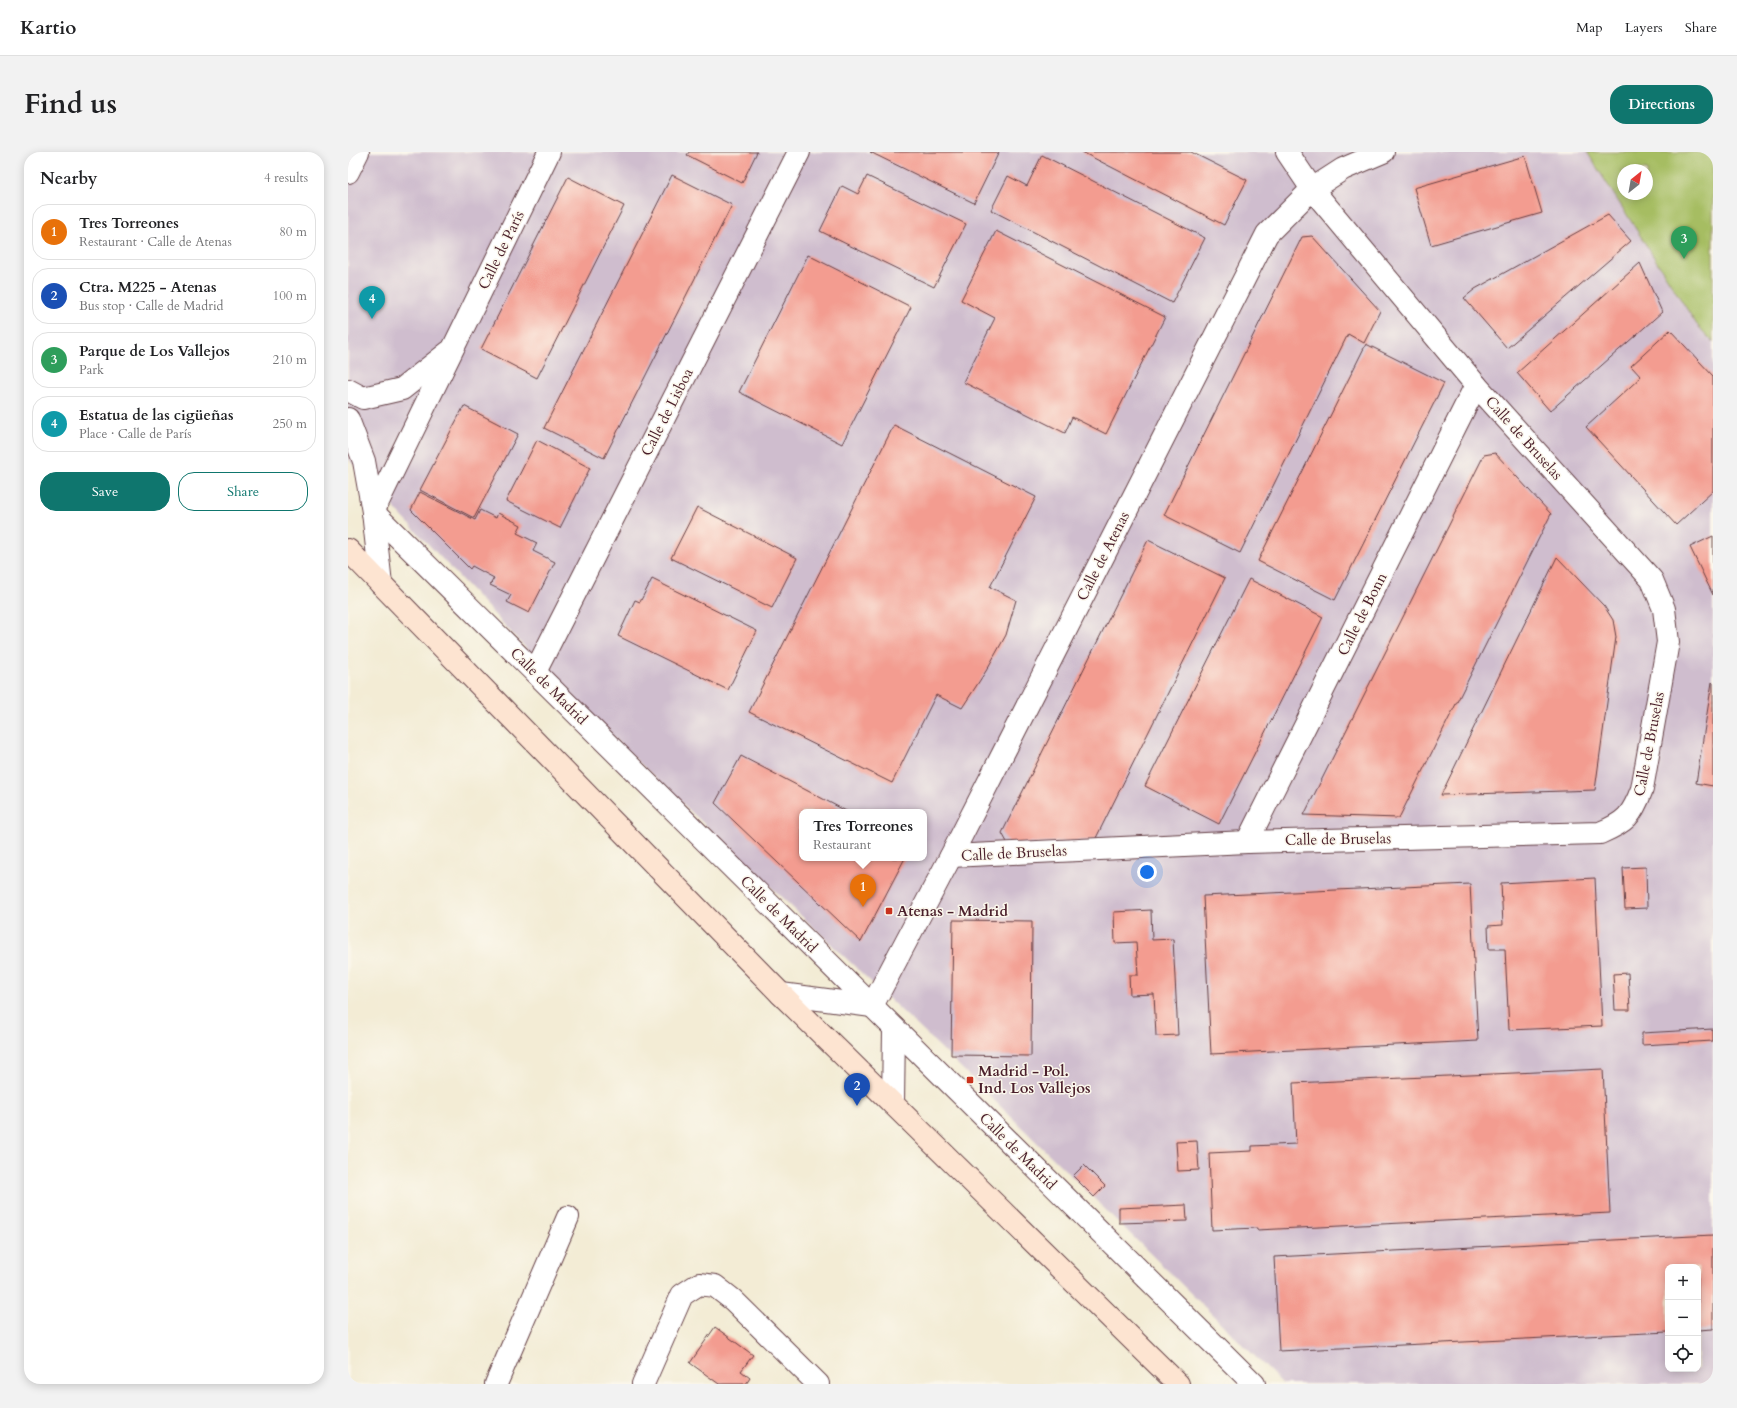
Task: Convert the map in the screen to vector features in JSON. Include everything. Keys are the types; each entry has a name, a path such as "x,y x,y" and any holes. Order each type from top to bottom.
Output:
{"street":[{"path":"348,172 358,152"},
{"name":"Calle de París","path":"374,512 549,152"},
{"name":"Calle de Lisboa","path":"535,672 799,152"},
{"name":"Calle de Bruselas","path":"952,856 1247,842 1600,833 1620,825 1635,808 1642,789 1668,642 1664,609 1652,580 1476,386 1312,189 1287,152"},
{"name":"Calle de Atenas","path":"872,1006 952,856 1267,234 1312,189 1343,169 1383,152"},
{"name":"Calle de París","path":"348,390 363,398 402,389 454,348"},
{"name":"Calle de Bonn","path":"1247,842 1476,386"},
{"path":"348,420 364,461 374,512 381,584"},
{"path":"364,461 399,460"},
{"name":"Calle de Madrid","path":"374,512 1254,1384"},
{"path":"348,550 781,994 1178,1384"},
{"path":"781,994 872,1006"},
{"path":"893,1104 894,1028"},
{"path":"496,1384 568,1217"},
{"path":"643,1384 682,1295 699,1284 715,1286 733,1300 818,1384"}],"shaded area":[{"path":"348,152 1587,152 1697,325 1713,342 1713,1384 1283,1384 942,1049 592,718 348,459"}],"green space":[{"path":"1587,152 1713,152 1713,342 1697,325 1618,200 1653,200 1653,164 1617,164 1617,199"}],"building":[{"path":"689,152 757,152 742,183 687,155"},
{"path":"870,152 999,152 974,203"},
{"path":"1082,152 1191,152 1247,180 1224,225"},
{"path":"1042,155 1205,238 1172,303 991,210 1008,176 1027,186"},
{"path":"1525,156 1542,213 1431,245 1414,188"},
{"path":"672,175 732,205 604,458 544,428"},
{"path":"867,176 966,224 934,287 820,231 842,186 858,194"},
{"path":"568,177 624,206 537,378 481,349"},
{"path":"1608,215 1631,241 1507,348 1464,298 1475,289"},
{"path":"996,231 1165,317 1106,434 1072,417 1065,433 963,382 995,318 961,300"},
{"path":"1312,236 1380,311 1364,343 1348,334 1240,553 1164,515 1302,237"},
{"path":"808,255 911,307 842,444 739,392"},
{"path":"1640,263 1662,312 1550,411 1517,373"},
{"path":"1670,330 1713,376 1713,491 1676,525 1586,427 1641,377 1631,366"},
{"path":"1366,344 1444,383 1335,600 1258,561"},
{"path":"464,406 518,434 474,518 420,490"},
{"path":"894,425 1036,497 990,587 1016,600 1006,635 986,671 962,708 936,695 892,783 749,712"},
{"path":"537,440 590,468 560,528 506,501"},
{"path":"1495,453 1551,514 1399,818 1304,815 1484,455"},
{"path":"420,492 475,520 480,510 496,518 498,513 521,525 517,533 537,543 533,551 555,562 529,613 507,602 511,595 490,585 494,578 472,566 470,569 411,510"},
{"path":"697,507 797,558 772,608 671,558"},
{"path":"1713,536 1713,595 1690,547"},
{"path":"1148,540 1225,578 1095,840 1008,844 1002,833"},
{"path":"1557,557 1604,606 1613,620 1616,637 1595,790 1441,795"},
{"path":"652,579 757,631 728,690 618,636 635,600 640,602"},
{"path":"1249,579 1323,617 1219,824 1145,786"},
{"path":"1712,682 1713,683 1713,786 1696,783"},
{"path":"741,756 842,809 799,809 799,861 903,861 861,942 715,803"},
{"path":"1646,867 1647,908 1625,909 1623,868"},
{"path":"1595,878 1602,1026 1509,1030 1505,949 1489,949 1488,926 1503,925 1501,883"},
{"path":"1470,884 1478,1041 1211,1054 1203,896"},
{"path":"1151,910 1152,940 1173,939 1178,1035 1156,1036 1154,994 1130,995 1129,975 1138,975 1136,942 1115,943 1114,912"},
{"path":"953,920 1032,921 1031,1056 951,1055"},
{"path":"1628,973 1630,1010 1615,1010 1613,974"},
{"path":"1713,1029 1713,1041 1642,1045 1642,1033"},
{"path":"1603,1069 1610,1213 1257,1230 1257,1228 1212,1230 1209,1153 1252,1151 1252,1146 1296,1144 1293,1083"},
{"path":"1197,1141 1199,1170 1178,1171 1176,1142"},
{"path":"1084,1165 1105,1186 1094,1197 1073,1176"},
{"path":"1186,1205 1187,1221 1119,1223 1119,1208"},
{"path":"1713,1235 1713,1329 1701,1330 1701,1264 1665,1264 1665,1332 1279,1351 1274,1257"},
{"path":"715,1327 753,1355 741,1371 750,1378 746,1384 719,1384 690,1363"}],"place":[{"name":"Parque de Los Vallejos","path":"1684,259"},
{"name":"Estatua de las cigüeñas","path":"372,319"},
{"name":"Tres Torreones","path":"863,907"},
{"name":"Atenas - Madrid","path":"889,911"},
{"name":"Madrid - Pol. Ind. Los Vallejos","path":"970,1080"},
{"name":"Ctra. M225 - Atenas","path":"857,1106"}]}
